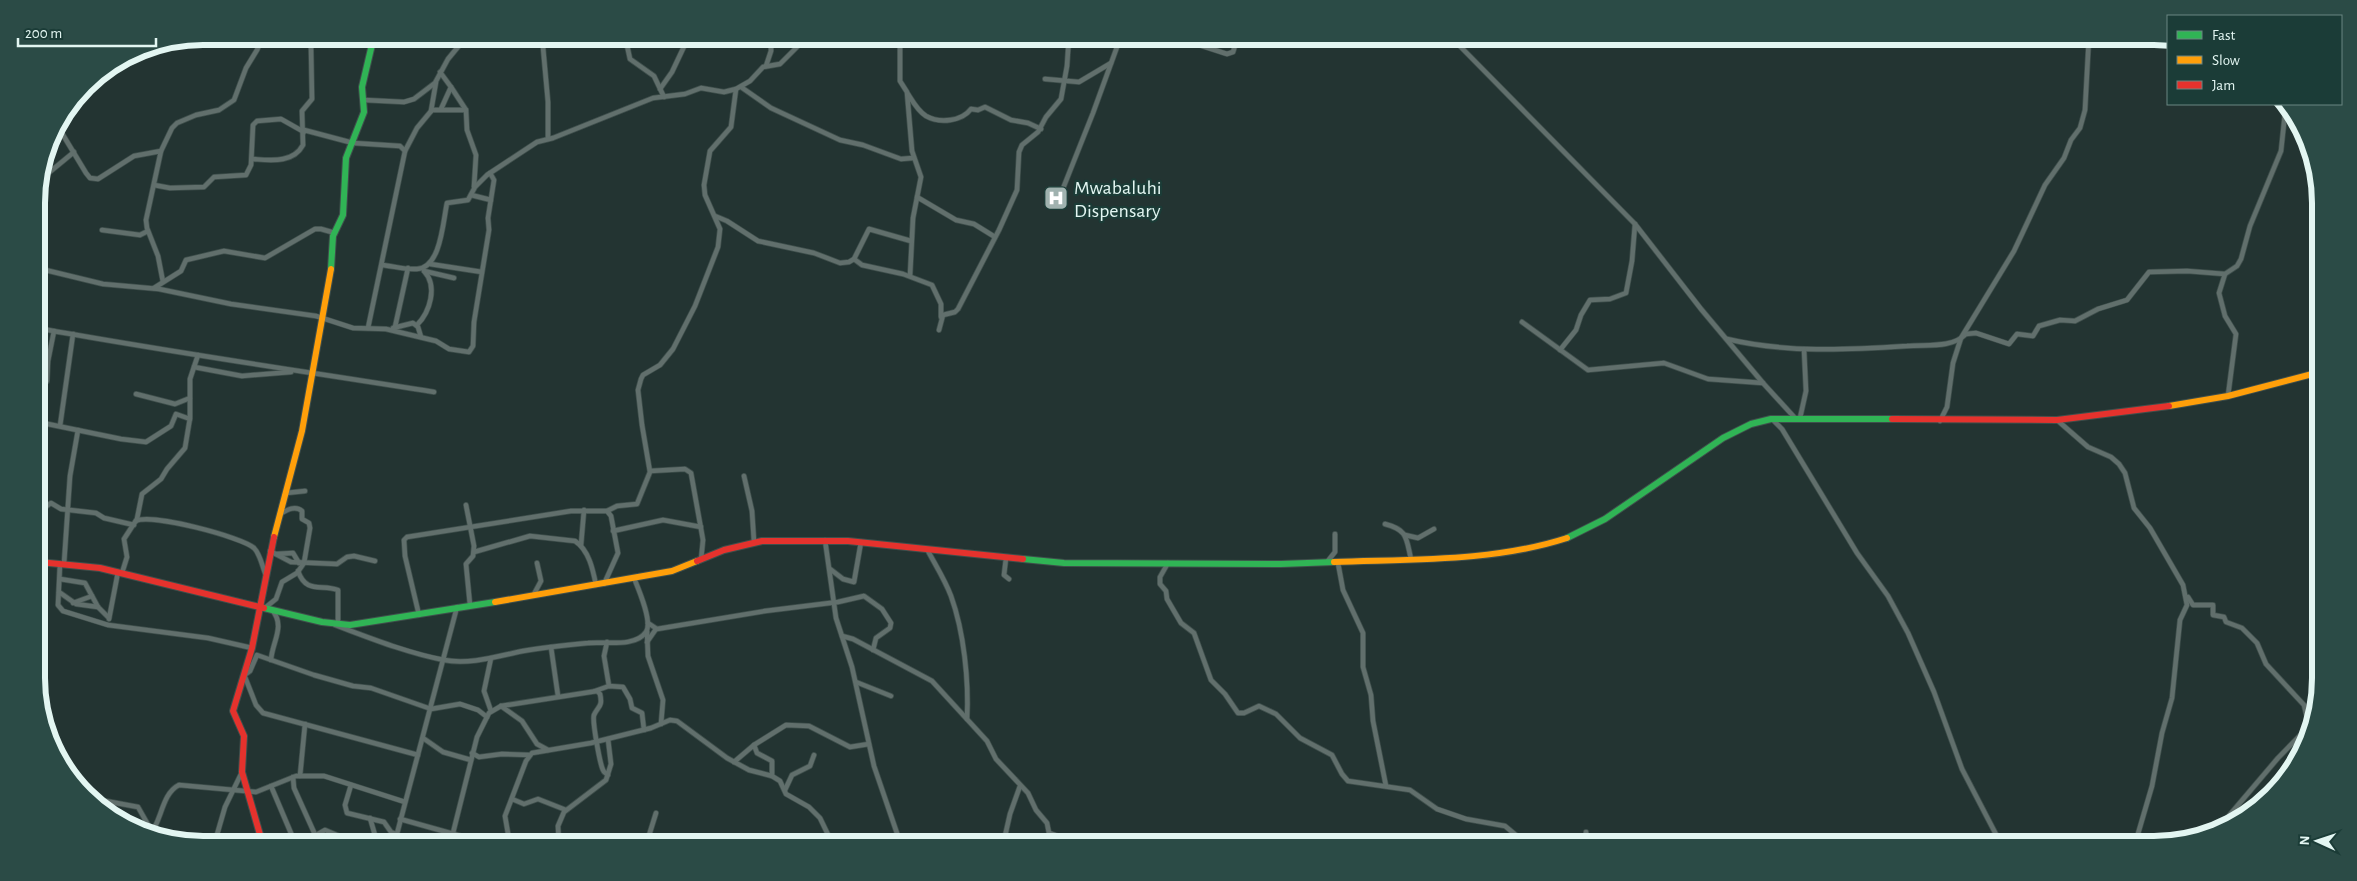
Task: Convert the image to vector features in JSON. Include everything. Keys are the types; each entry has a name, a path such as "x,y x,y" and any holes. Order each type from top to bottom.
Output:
{"street":[{"path":"163,282 156,250 148,231 146,220 161,151 172,128 177,123 196,115 219,110 234,100 246,68 259,45"},
{"path":"252,159 272,161 292,156 301,150 304,131 302,111 313,96 312,45"},
{"path":"260,836 242,772 244,736 233,711 266,607 266,574 299,443 322,318 335,233 342,219 346,158 351,142 363,118 365,106 362,87 372,45"},
{"path":"430,112 434,101 436,81 448,58 459,45"},
{"path":"543,45 548,102 548,139"},
{"path":"627,45 630,59 654,76 664,96"},
{"path":"660,89 672,72 685,45"},
{"path":"418,270 430,264 435,256 441,237 447,203 466,201 476,185 536,143 653,98 685,94 700,88 724,92 739,88 750,81 766,66 771,51 771,45"},
{"path":"766,66 780,64 799,45"},
{"path":"900,45 900,80 921,112 931,118 957,120 966,115 971,109 978,110 985,107 1011,120 1025,122 1041,129"},
{"path":"942,318 944,314 957,311 1017,190 1020,149 1024,141 1034,136 1041,129 1046,117 1052,112 1060,99 1068,45"},
{"path":"1062,191 1118,45"},
{"path":"1199,45 1227,54 1233,52 1235,45"},
{"path":"1459,45 1635,224 1763,383 1797,418"},
{"path":"1940,421 1947,407 1953,363 1961,338 2014,251 2045,185 2064,158 2071,140 2079,130 2085,110 2089,45"},
{"path":"1045,79 1064,82 1082,81 1112,62"},
{"path":"440,72 466,110 467,130 476,155 476,172 472,193"},
{"path":"364,100 408,102 436,81"},
{"path":"441,108 451,88"},
{"path":"739,88 771,108 840,140 861,144 901,159 913,158"},
{"path":"419,615 405,556 405,538 470,526 584,510 607,511 624,505 637,504 650,471 638,390 640,379 643,374 660,365 667,358 695,306 718,247 720,229 704,190 709,154 714,144 731,127 739,88"},
{"path":"908,94 913,158 920,174 916,196 910,276"},
{"path":"368,328 405,150 417,128 434,109 466,110"},
{"path":"1727,339 1756,345 1804,349 1858,350 1943,344 1961,338 1966,334 1976,333 2009,344 2018,333 2033,336 2039,326 2060,320 2073,321 2098,309 2127,300 2150,272 2187,270 2225,274 2237,266 2241,259 2250,226 2282,151 2285,116"},
{"path":"154,185 179,188 204,186 214,177 244,176 248,172 252,159 252,128 257,121 281,119 304,131 351,142 397,146 405,150"},
{"path":"62,132 90,178 98,179 134,156 161,151"},
{"path":"48,174 74,152"},
{"path":"45,270 103,284 154,288 231,304 322,318 348,326 386,329 436,341 449,349 470,352 474,342 474,322 494,180 490,174"},
{"path":"472,193 491,200"},
{"path":"916,196 956,220 974,224 995,237"},
{"path":"715,216 727,221 758,241 814,253 840,262 849,262 854,259 869,229 912,241"},
{"path":"1560,350 1576,330 1581,315 1590,300 1610,299 1626,293 1632,261 1635,224"},
{"path":"154,288 181,271 186,260 224,251 265,258 315,229 335,233"},
{"path":"102,230 140,236 148,231"},
{"path":"854,259 862,265 910,276 934,286 942,304 942,318 939,330"},
{"path":"430,264 482,272"},
{"path":"382,265 408,268 454,278"},
{"path":"395,327 408,268"},
{"path":"417,325 426,313 431,294 430,279 424,272"},
{"path":"2225,274 2219,299 2225,316 2236,334 2228,396"},
{"path":"386,329 410,322 417,325 421,338"},
{"path":"1522,322 1588,370 1664,363 1708,379 1763,383"},
{"path":"45,329 312,374 434,392"},
{"path":"48,381 54,331"},
{"path":"60,426 73,334"},
{"path":"1797,418 1806,392 1804,349"},
{"path":"108,625 120,573 127,555 124,539 135,523 142,494 161,479 168,467 184,452 190,419 190,379 198,355"},
{"path":"194,367 242,376 294,371"},
{"path":"336,625 384,621 672,571 724,550 754,542 825,539 928,551 1064,563 1326,563 1411,560 1483,554 1548,544 1576,535 1605,520 1723,438 1751,424 1771,419 2057,420 2145,410 2228,396 2312,374"},
{"path":"136,394 175,404 190,398"},
{"path":"45,423 121,440 146,442 171,426 176,414 190,419"},
{"path":"1771,419 1782,429 1857,553 1888,596 1908,633 1934,692 1962,769 1997,836"},
{"path":"2057,420 2088,447 2112,457 2119,464 2125,473 2134,508 2150,528 2183,584 2192,605 2213,605 2213,615 2224,617 2226,622 2240,627 2253,639 2261,649 2266,664 2304,705 2307,717"},
{"path":"78,430 70,476 58,605 60,609 108,625 208,638 252,648"},
{"path":"650,471 688,470 696,489 704,545 701,560"},
{"path":"744,476 753,516 754,542"},
{"path":"286,493 305,491"},
{"path":"45,507 51,503 61,510 96,513 104,518 135,523 143,518 167,520 243,542 255,549 266,574"},
{"path":"466,505 474,552"},
{"path":"266,607 276,599 282,582 298,571 302,563 310,525 302,519 302,511 300,509 291,508 280,514"},
{"path":"580,545 584,510"},
{"path":"604,584 618,553 611,516 607,511"},
{"path":"613,531 663,520 701,527"},
{"path":"1384,524 1398,528 1404,534 1418,538 1434,529"},
{"path":"1326,563 1335,552 1335,534"},
{"path":"1404,534 1411,560"},
{"path":"470,605 466,564 474,552 530,536 572,540 580,545 592,567 596,585"},
{"path":"825,539 833,603 856,682 868,744 878,781 899,836"},
{"path":"830,569 843,579 854,582 861,542"},
{"path":"928,551 946,585 957,619 968,679 967,719"},
{"path":"273,552 286,561 302,563 337,564 350,556 375,561"},
{"path":"273,552 293,553 302,563"},
{"path":"1006,558 1004,575 1009,579"},
{"path":"1338,562 1342,590 1363,633 1362,667 1370,693 1373,721 1386,786"},
{"path":"45,563 120,573 266,607 336,625 368,638 443,660 491,658 551,647 634,641 648,630"},
{"path":"533,595 540,584 537,563"},
{"path":"1168,563 1159,578 1160,584 1166,591 1167,599 1181,623 1194,634 1211,680 1225,694 1236,711 1244,713 1258,706 1276,714 1300,738 1332,756 1342,774 1348,781 1354,784 1386,786 1415,792 1434,807 1466,819 1502,825 1519,836"},
{"path":"298,571 302,581 308,586 338,590 336,625"},
{"path":"634,578 648,622 646,642 652,672 658,681 663,700 661,724"},
{"path":"60,579 85,584 98,606 109,618"},
{"path":"59,592 74,603 98,606"},
{"path":"2138,836 2152,786 2162,733 2172,698 2180,620 2186,605 2186,594"},
{"path":"74,603 92,596"},
{"path":"646,642 656,629 703,623 765,611 833,603 864,596 874,601 890,620 890,627 876,638 873,650"},
{"path":"266,607 279,620 278,635 271,660"},
{"path":"396,836 457,607"},
{"path":"648,622 656,629"},
{"path":"842,636 928,678 987,740 996,759 1028,794 1036,810 1047,823 1050,834 1057,836"},
{"path":"607,642 604,656 609,686"},
{"path":"551,647 558,696"},
{"path":"245,676 251,670 256,655 326,679 371,688 431,709 460,704 478,710 487,717"},
{"path":"453,833 472,753 477,737 490,710 484,691 491,658"},
{"path":"245,676 260,711 418,755"},
{"path":"856,682 891,696"},
{"path":"490,710 501,706 609,686 623,687 630,699 632,708 642,713 644,730"},
{"path":"595,690 601,697 601,706 594,717 594,734 598,742 602,767 608,775"},
{"path":"501,706 522,720 537,744 548,750"},
{"path":"472,753 479,758 502,754 530,755 548,750 598,742 644,730 672,720 677,721 734,762 749,770 772,776 782,783 788,795 809,807 820,818 829,836"},
{"path":"300,776 305,724"},
{"path":"734,762 750,746 786,725 809,726 850,747 868,744"},
{"path":"2227,818 2278,758 2302,733"},
{"path":"423,738 446,753 471,760"},
{"path":"559,836 558,826 566,810 594,788 605,783 611,764 608,739"},
{"path":"754,745 757,753 772,761 772,776"},
{"path":"508,836 505,819 530,755"},
{"path":"785,790 792,775 810,766 814,755"},
{"path":"217,836 224,810 242,772"},
{"path":"155,829 165,802 176,786 187,785 256,792 294,777 324,776 405,802"},
{"path":"294,777 294,788 316,836"},
{"path":"351,785 346,811 387,824 396,836"},
{"path":"271,786 292,836"},
{"path":"1005,836 1010,814 1020,786"},
{"path":"512,799 526,804 538,799 566,810"},
{"path":"105,801 138,808 147,826"},
{"path":"649,836 656,812"},
{"path":"370,818 375,836"},
{"path":"400,819 464,836"},
{"path":"318,836 320,832 325,830 339,836"}],"traffic: fast":[{"path":"331,269 333,236 343,215 346,158 364,112 362,87 372,45"},
{"path":"1567,538 1605,519 1723,438 1751,424 1771,419 1892,419"},
{"path":"1023,559 1064,563 1281,564 1334,562"},
{"path":"264,608 322,622 350,625 495,602"}],"traffic: slow":[{"path":"274,537 302,431 331,269"},
{"path":"2169,406 2228,396 2312,374"},
{"path":"1334,562 1452,558 1539,546 1567,538"},
{"path":"495,602 672,571 697,561"}],"traffic: jam":[{"path":"1892,419 2057,420 2169,406"},
{"path":"260,836 242,772 244,736 233,711 252,648 274,537"},
{"path":"697,561 724,550 762,541 848,541 1023,559"},
{"path":"45,563 100,568 264,608"}],"place":[{"name":"Mwabaluhi Dispensary","path":"1056,198"}]}
